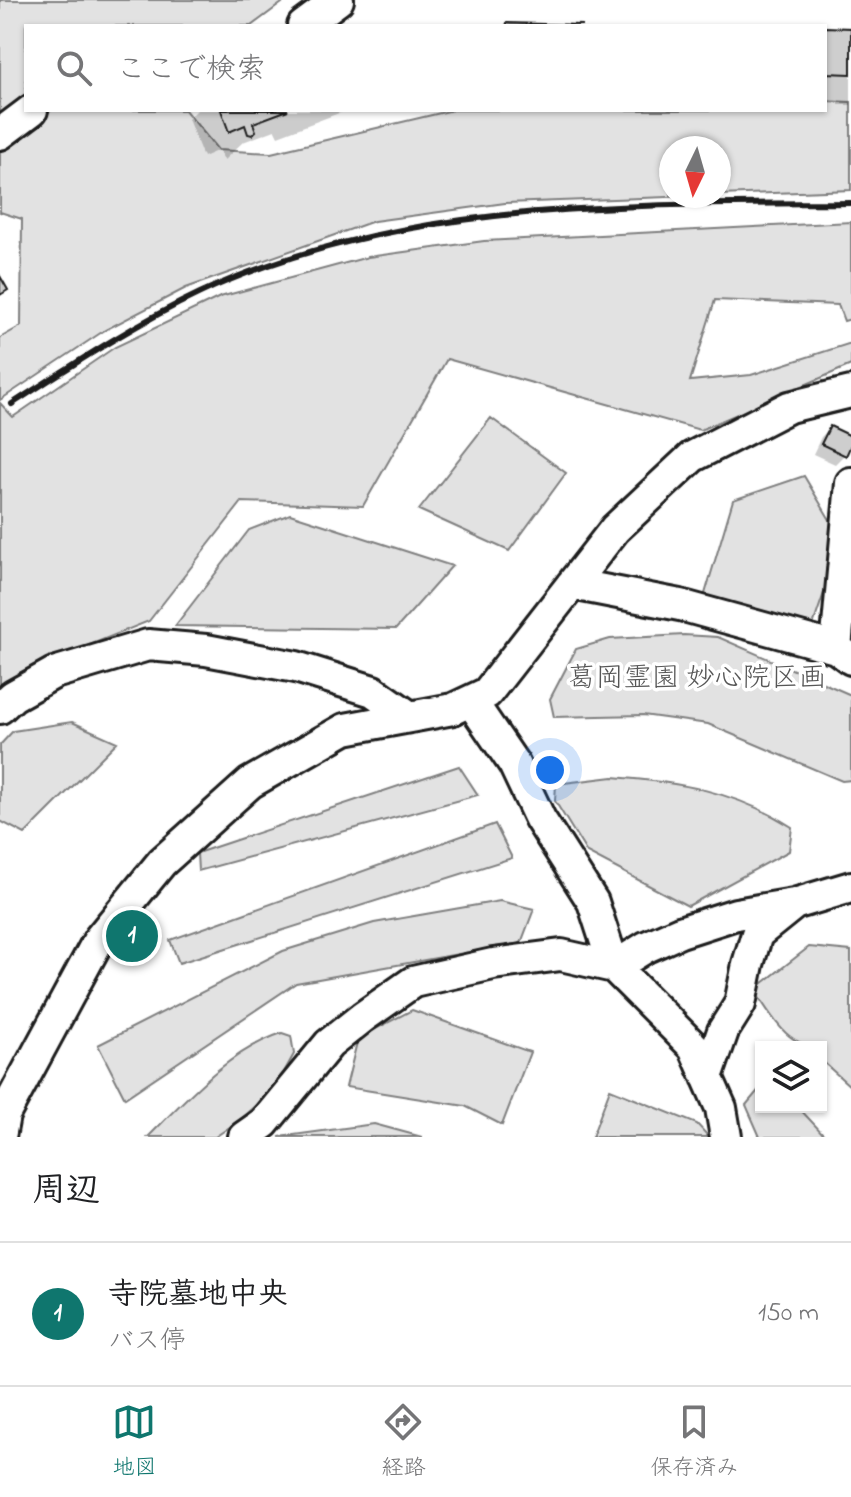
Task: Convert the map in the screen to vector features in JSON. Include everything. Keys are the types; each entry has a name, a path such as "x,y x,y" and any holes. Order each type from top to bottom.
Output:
{"street":[{"path":"306,24 338,0"},
{"path":"0,134 29,112"},
{"path":"0,1137 4,1115 99,939 162,862 250,783 345,729 453,709 487,693 615,529 692,457 789,407 851,392"},
{"path":"572,584 680,605 843,654 851,483"},
{"path":"0,708 13,696 54,673 148,645 206,650 296,667 373,691 410,717"},
{"path":"471,701 514,764 540,819 593,902 614,967 694,1047 721,1108 726,1137"},
{"path":"244,1137 264,1123 329,1044 413,982 493,964 561,955 614,967 646,947 680,932 736,914 794,904 851,887"},
{"path":"707,1077 723,1031 740,1004 757,934 794,904"}],"green space":[{"path":"0,0 286,0 254,24 24,24 24,101 0,119"},
{"path":"827,101 851,102 851,190 731,195 731,136 659,136 659,197 505,203 374,221 186,288 105,330 0,400 0,338 21,326 22,219 0,212 0,147 9,137 49,112 187,112 218,150 271,153 445,112 827,112"},
{"path":"851,222 851,319 844,321 838,305 715,300 690,381 751,375 851,343 851,365 700,430 447,359 363,506 242,502 149,621 20,673 0,692 0,403 13,417 115,347 220,297 368,257 484,241"},
{"path":"491,418 566,473 509,551 419,510"},
{"name":"葛岡霊園 妙心院区画","path":"804,476 842,540 810,634 702,604 733,500"},
{"path":"290,514 452,566 396,629 175,626 249,530"},
{"name":"葛岡霊園 妙心院区画","path":"684,635 718,637 851,695 851,780 842,781 708,724 643,715 554,717 550,699 576,649 610,639"},
{"path":"72,722 117,742 25,834 0,821 0,745 13,731"},
{"path":"459,766 478,795 198,871 197,853"},
{"name":"葛岡霊園 妙心院区画","path":"613,777 706,790 749,805 792,827 789,851 688,906 587,853 555,801 556,784"},
{"path":"495,824 512,858 179,963 170,940"},
{"path":"500,901 534,909 521,943 296,983 125,1098 98,1045 283,951 374,923"},
{"path":"809,947 851,951 851,1087 827,1065 827,1041 796,1041 789,1036 754,990"},
{"path":"412,1010 530,1052 502,1125 465,1106 346,1087 358,1038"},
{"path":"282,1033 291,1036 294,1054 274,1090 240,1120 215,1137 148,1137 209,1077 244,1051"},
{"path":"610,1089 697,1124 709,1137 592,1137"},
{"path":"755,1094 755,1113 804,1113 826,1137 760,1137 746,1105"},
{"path":"374,1124 422,1137 279,1137"}],"building":[{"path":"827,27 851,28 851,74 827,73"},
{"path":"222,112 283,112 253,123 256,131 252,135 248,134 245,125 229,132"},
{"path":"0,276 8,290 0,295"},
{"path":"830,426 851,436 846,456 821,444"}],"railway":[{"path":"12,404 128,331 200,293 277,262 356,240 437,224 520,214 686,205 851,203"}],"place":[{"name":"寺院墓地中央","path":"132,936"}]}
